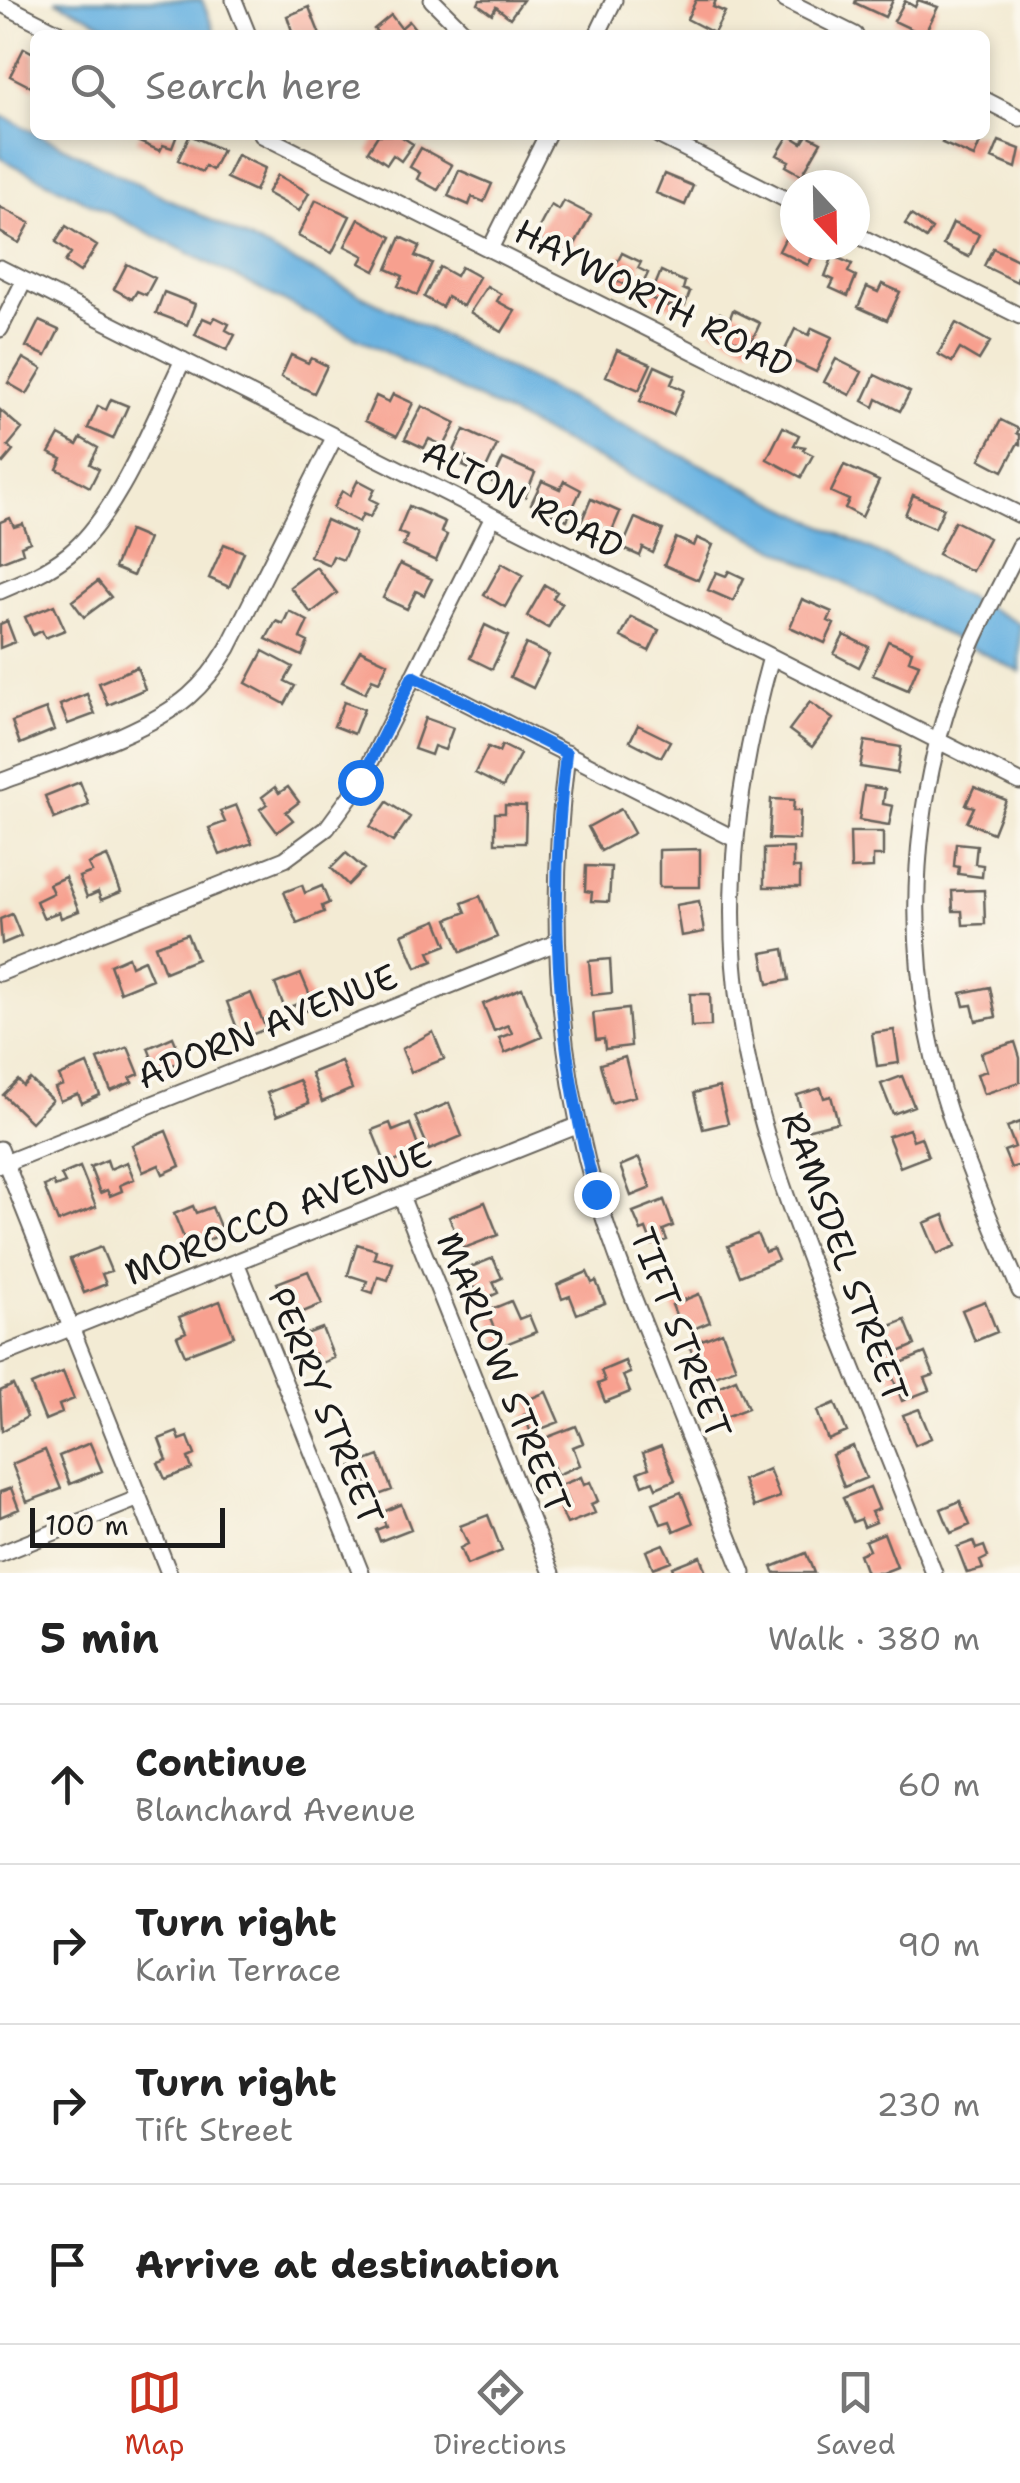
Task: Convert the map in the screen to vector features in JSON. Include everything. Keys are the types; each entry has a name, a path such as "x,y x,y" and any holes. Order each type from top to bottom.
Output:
{"street":[{"path":"234,0 246,30"},
{"path":"432,0 461,30"},
{"path":"599,30 614,0"},
{"path":"786,0 845,30"},
{"path":"0,4 53,30"},
{"path":"990,103 1020,118"},
{"name":"HAYWORTH ROAD","path":"272,140 1020,515"},
{"path":"490,249 544,140"},
{"path":"668,140 780,196"},
{"path":"870,241 1020,316"},
{"name":"ALTON ROAD","path":"0,268 1020,782"},
{"path":"0,329 24,280"},
{"path":"0,591 49,568 91,532 109,507 183,360"},
{"path":"0,782 145,724 189,696 211,674 228,648 334,438"},
{"path":"0,973 285,859 327,828 350,799 493,517"},
{"path":"1020,546 969,650 938,740 926,796 917,888 920,980 927,1025 950,1114 1020,1292"},
{"name":"RAMSDEL STREET","path":"771,656 749,742 734,839 732,912 746,1058 767,1144 793,1218 934,1573"},
{"path":"413,676 734,839"},
{"name":"TIFT STREET","path":"566,753 557,841 556,943 563,1032 579,1125 619,1261 743,1573"},
{"name":"ADORN AVENUE","path":"2,1159 556,943"},
{"name":"MOROCCO AVENUE","path":"0,1356 579,1125"},
{"path":"2,1159 169,1573"},
{"name":"MARLOW STREET","path":"401,1196 552,1573"},
{"name":"PERRY STREET","path":"236,1262 360,1573"},
{"path":"0,1554 140,1498"}],"water":[{"path":"55,0 202,0 214,30 115,30"},
{"path":"0,115 30,130 30,140 50,140 1020,624 1020,672 0,158"}],"building":[{"path":"480,0 523,0 510,18 496,7 492,14 478,4"},
{"path":"696,0 716,0 713,7 725,12 716,30 687,19"},
{"path":"893,0 885,17 855,3"},
{"path":"918,0 938,7 926,30 913,30 894,21 905,1 915,7"},
{"path":"309,7 318,30 292,30 287,16"},
{"path":"391,15 401,28 409,21 416,30 375,30"},
{"path":"24,48 30,51 30,86 10,76"},
{"path":"175,140 172,148 163,145 160,151 137,141"},
{"path":"188,140 201,140 222,150 212,170 205,166 202,172 178,160"},
{"path":"375,140 407,140 413,144 401,161 393,155 387,164 368,151"},
{"path":"786,140 821,142 805,170 786,166 789,161 777,155"},
{"path":"944,140 981,140 974,157 942,143"},
{"path":"999,141 1020,149 1016,168 992,158"},
{"path":"421,148 452,165 438,190 417,179 420,173 410,167"},
{"path":"237,155 265,168 255,191 226,178"},
{"path":"459,170 492,184 484,202 472,197 469,205 448,196"},
{"path":"664,174 693,186 685,205 656,193"},
{"path":"278,175 309,193 299,211 267,193"},
{"path":"316,200 350,216 332,253 298,236"},
{"path":"564,201 591,215 573,248 565,244 561,251 534,237 551,205 559,210"},
{"path":"0,207 30,223 19,243 0,232"},
{"path":"911,215 932,229 926,239 905,224"},
{"path":"359,219 392,237 375,271 360,263 364,256 345,246"},
{"path":"953,223 979,234 969,257 943,245"},
{"path":"66,226 97,246 80,272 65,262 71,253 56,242"},
{"path":"401,237 420,246 415,256 432,263 417,295 398,286 403,276 387,269"},
{"path":"993,248 1020,261 1017,282 984,266"},
{"path":"622,253 641,262 638,268 648,273 639,292 610,277"},
{"path":"831,260 842,260 852,264 848,272 856,276 848,296 830,288 834,280 825,276"},
{"path":"127,264 155,278 146,295 137,291 132,299 114,289"},
{"path":"440,267 456,276 461,267 479,277 463,306 447,297 442,307 424,297"},
{"path":"661,271 685,282 683,289 690,292 685,305 674,300 671,307 650,298"},
{"path":"882,284 900,292 887,320 858,307 867,287 878,292"},
{"path":"487,286 501,294 497,301 515,311 502,332 470,312"},
{"path":"164,292 195,304 187,325 156,313"},
{"path":"733,310 760,323 749,347 712,329 720,313 730,318"},
{"path":"215,317 229,324 226,330 235,335 227,350 195,335 203,318 212,322"},
{"path":"39,321 59,330 46,356 26,347"},
{"path":"956,323 990,342 979,360 960,349 952,362 938,354"},
{"path":"812,328 832,337 816,372 782,356 795,329 809,335"},
{"path":"617,350 651,364 639,390 606,376"},
{"path":"291,355 327,366 314,393 281,377"},
{"path":"23,358 42,369 27,394 8,383"},
{"path":"836,359 862,372 850,395 824,382"},
{"path":"655,366 675,375 671,384 684,390 673,415 640,401"},
{"path":"875,375 910,392 900,411 877,399 874,407 863,401"},
{"path":"393,394 413,403 397,436 365,421 376,396 389,402"},
{"path":"111,399 128,406 113,439 88,428 98,406 106,410"},
{"path":"422,406 456,423 444,446 429,439 424,448 405,439"},
{"path":"0,410 22,429 8,446 13,451 3,463 0,460"},
{"path":"1001,420 1019,429 1020,435 1020,444 1003,471 980,459"},
{"path":"783,427 799,435 794,445 805,447 803,450 813,455 801,477 767,459"},
{"path":"464,430 497,445 483,475 463,466 467,457 454,451"},
{"path":"59,435 77,445 81,438 98,448 90,464 99,469 90,487 57,469 62,459 49,453"},
{"path":"503,459 535,473 525,497 492,482"},
{"path":"844,465 879,481 862,517 845,508 849,500 831,492"},
{"path":"358,480 375,489 370,499 378,503 370,517 363,514 359,522 333,508 342,491 350,496"},
{"path":"542,481 560,489 564,481 581,490 567,520 531,504"},
{"path":"913,495 944,508 935,528 905,515"},
{"path":"591,499 620,512 611,533 596,526 593,533 579,527"},
{"path":"409,506 445,522 441,532 447,535 436,561 403,546 407,536 398,532"},
{"path":"10,518 14,527 23,524 30,542 21,546 23,553 0,562 0,522"},
{"path":"635,518 663,530 653,553 643,548 640,556 622,548"},
{"path":"326,520 355,533 343,560 333,556 329,565 310,556"},
{"path":"955,521 989,538 972,571 938,554"},
{"path":"129,531 148,539 133,576 114,568"},
{"path":"676,538 694,546 697,538 713,545 698,580 664,565"},
{"path":"224,544 244,552 229,587 209,578"},
{"path":"502,563 523,575 505,607 484,595"},
{"path":"400,564 432,579 424,595 416,591 407,609 383,598"},
{"path":"316,567 337,593 311,613 290,587"},
{"path":"729,571 744,578 733,601 708,590 716,572 726,576"},
{"path":"98,581 111,597 84,617 72,601"},
{"path":"545,585 557,592 553,598 562,604 548,628 527,616"},
{"path":"802,599 832,612 828,621 834,624 825,643 790,627"},
{"path":"54,605 65,630 45,638 42,631 33,635 25,617"},
{"path":"289,611 308,621 300,638 308,642 302,656 266,639 276,621 283,624"},
{"path":"631,617 659,630 649,651 621,637"},
{"path":"7,621 15,642 0,648 0,624"},
{"path":"485,625 508,636 492,669 470,658"},
{"path":"844,635 869,647 859,667 834,654"},
{"path":"888,641 912,651 909,660 919,664 908,690 873,675"},
{"path":"526,644 549,655 533,688 510,677"},
{"path":"360,650 388,663 379,682 372,679 365,693 342,682"},
{"path":"263,651 293,667 285,681 295,686 285,704 246,683"},
{"path":"137,667 145,689 108,705 99,683"},
{"path":"87,694 95,714 68,724 60,705"},
{"path":"344,702 364,709 354,734 334,726"},
{"path":"810,702 833,719 812,747 789,730"},
{"path":"46,709 54,730 20,744 12,722"},
{"path":"425,718 453,728 445,750 434,746 431,755 414,749"},
{"path":"638,725 670,741 661,757 630,741"},
{"path":"865,741 901,747 897,773 860,767"},
{"path":"502,745 520,754 503,787 475,773 488,747 499,752"},
{"path":"80,782 89,805 54,819 45,796"},
{"path":"864,786 885,789 883,804 893,806 889,825 859,820"},
{"path":"275,787 279,793 288,787 299,802 286,812 293,820 277,832 260,809 267,804 262,797"},
{"path":"974,787 1006,800 993,833 967,822 974,807 966,805"},
{"path":"771,799 794,800 793,811 800,811 799,840 769,839"},
{"path":"387,802 410,817 393,842 370,827"},
{"path":"236,805 252,843 220,855 209,828 225,822 220,811"},
{"path":"505,805 526,806 525,843 495,843 495,813 505,813"},
{"path":"621,809 634,833 601,851 588,827"},
{"path":"850,832 883,832 883,856 873,856 873,868 851,869"},
{"path":"956,843 977,845 975,864 983,865 982,877 958,874 959,867 954,866"},
{"path":"793,848 793,868 800,868 800,887 764,887 764,849"},
{"path":"700,849 700,887 659,887 659,850"},
{"path":"346,853 364,869 348,885 331,868"},
{"path":"107,856 121,892 101,900 98,892 87,897 79,877 92,872 88,864"},
{"path":"586,866 611,867 609,902 591,901 592,892 585,891"},
{"path":"65,877 79,911 61,918 59,912 43,918 36,901 53,893 49,884"},
{"path":"302,885 305,893 322,886 329,903 322,906 324,912 297,923 284,892"},
{"path":"984,890 985,924 963,925 962,911 953,911 952,891"},
{"path":"480,896 497,937 461,952 448,919 466,912 462,903"},
{"path":"699,901 704,932 681,936 676,905"},
{"path":"12,914 21,936 2,944 0,919"},
{"path":"437,920 447,945 429,952 433,961 416,968 402,934"},
{"path":"187,934 197,959 165,972 155,946"},
{"path":"784,949 789,980 768,984 762,953"},
{"path":"128,957 131,966 144,960 152,979 120,992 110,965"},
{"path":"610,959 612,993 592,995 589,961"},
{"path":"301,974 315,1007 305,1011 302,1002 285,1009 275,984"},
{"path":"990,987 996,1017 976,1021 972,1005 964,1006 961,993"},
{"path":"522,988 542,1037 505,1053 499,1038 512,1033 508,1025 494,1031 483,1004"},
{"path":"251,993 266,1029 241,1039 227,1002"},
{"path":"690,994 710,994 711,1026 691,1027"},
{"path":"628,1009 631,1046 605,1049 604,1039 596,1040 593,1013"},
{"path":"894,1030 899,1063 877,1066 872,1033"},
{"path":"433,1032 444,1059 411,1072 402,1049"},
{"path":"173,1037 183,1061 157,1071 148,1048"},
{"path":"1015,1042 1020,1082 984,1094 977,1074 987,1071 981,1053"},
{"path":"128,1047 139,1074 130,1078 132,1082 111,1091 98,1059"},
{"path":"625,1057 635,1096 611,1103 600,1064"},
{"path":"341,1061 352,1089 322,1102 311,1073"},
{"path":"87,1064 100,1095 82,1103 78,1094 60,1101 55,1088 63,1085 59,1076"},
{"path":"902,1076 914,1106 893,1114 881,1084"},
{"path":"30,1079 52,1100 31,1122 3,1095 18,1080 23,1086"},
{"path":"299,1080 309,1103 277,1116 267,1093"},
{"path":"719,1087 728,1123 703,1129 694,1093"},
{"path":"821,1088 824,1098 831,1096 838,1122 806,1130 797,1095"},
{"path":"449,1103 462,1136 429,1150 415,1117"},
{"path":"1020,1122 1020,1165 1011,1168 1004,1151 1015,1147 1007,1127"},
{"path":"390,1123 393,1131 410,1124 420,1152 386,1165 372,1130"},
{"path":"909,1129 913,1140 921,1137 928,1156 900,1167 888,1136"},
{"path":"166,1131 180,1166 163,1174 159,1165 143,1172 132,1145"},
{"path":"639,1158 651,1188 631,1196 620,1166"},
{"path":"107,1160 110,1169 127,1162 134,1179 120,1185 122,1191 110,1196 107,1190 100,1193 90,1167"},
{"path":"80,1167 96,1207 58,1222 44,1186 65,1183 61,1175"},
{"path":"664,1200 673,1226 663,1230 667,1240 652,1245 633,1212"},
{"path":"485,1202 498,1235 462,1249 449,1217"},
{"path":"193,1206 196,1213 212,1207 223,1234 188,1248 174,1214"},
{"path":"944,1215 956,1246 937,1254 924,1223"},
{"path":"757,1234 765,1252 773,1249 778,1260 740,1276 728,1246"},
{"path":"357,1244 376,1250 374,1258 393,1263 388,1280 378,1277 373,1293 364,1290 367,1281 348,1275"},
{"path":"101,1247 111,1271 102,1274 106,1284 84,1293 70,1259"},
{"path":"493,1258 502,1278 493,1282 498,1293 487,1298 482,1286 474,1289 466,1269"},
{"path":"308,1271 322,1304 291,1317 277,1283"},
{"path":"587,1272 592,1283 596,1281 605,1303 577,1314 570,1296 562,1299 557,1285"},
{"path":"699,1294 710,1322 691,1330 686,1319 679,1322 672,1305"},
{"path":"220,1301 234,1336 185,1355 177,1336 186,1332 179,1317"},
{"path":"511,1301 519,1319 529,1315 536,1332 501,1346 487,1311"},
{"path":"985,1301 997,1332 975,1341 962,1310"},
{"path":"905,1320 915,1345 883,1359 877,1346 888,1342 883,1329"},
{"path":"322,1328 334,1358 319,1364 315,1354 309,1357 301,1336"},
{"path":"722,1332 736,1368 710,1378 704,1362 697,1365 689,1345"},
{"path":"925,1353 934,1375 925,1378 930,1390 902,1401 889,1368"},
{"path":"625,1361 630,1373 623,1376 630,1392 605,1402 598,1384 605,1381 601,1371"},
{"path":"63,1372 74,1399 59,1405 62,1413 45,1420 31,1385"},
{"path":"736,1379 748,1408 723,1418 711,1390"},
{"path":"13,1385 27,1417 2,1431 0,1391"},
{"path":"546,1392 559,1422 531,1433 524,1415 532,1412 527,1400"},
{"path":"835,1403 847,1432 828,1440 817,1411"},
{"path":"919,1409 931,1438 915,1445 903,1415"},
{"path":"576,1426 583,1443 573,1447 580,1465 557,1475 549,1456 542,1459 535,1442"},
{"path":"177,1432 180,1440 188,1437 195,1455 188,1458 192,1469 165,1479 158,1463 167,1460 159,1439"},
{"path":"90,1443 102,1471 70,1484 59,1456"},
{"path":"661,1446 675,1480 656,1488 653,1481 643,1485 638,1472 649,1468 643,1453"},
{"path":"853,1446 866,1478 844,1487 832,1455"},
{"path":"45,1450 61,1489 27,1502 12,1464"},
{"path":"379,1456 392,1490 373,1497 366,1480 357,1484 350,1467"},
{"path":"769,1469 780,1497 754,1507 743,1480"},
{"path":"581,1477 584,1485 590,1482 598,1501 591,1504 595,1513 567,1524 560,1508 569,1504 561,1485"},
{"path":"870,1487 879,1509 871,1512 876,1522 864,1527 861,1519 853,1522 843,1498"},
{"path":"11,1488 19,1509 0,1517 0,1492"},
{"path":"681,1492 693,1523 674,1531 670,1521 661,1524 653,1503"},
{"path":"960,1501 970,1525 951,1533 941,1509"},
{"path":"401,1504 411,1529 380,1541 376,1530 386,1526 381,1513"},
{"path":"488,1515 502,1551 467,1565 460,1548 468,1544 460,1526"},
{"path":"884,1533 897,1567 882,1573 866,1573 859,1554 869,1550 865,1541"},
{"path":"973,1541 976,1549 984,1546 988,1557 980,1561 983,1569 967,1573 957,1547"},
{"path":"663,1544 671,1561 653,1568 646,1551"},
{"path":"806,1553 814,1573 775,1573 772,1567"},
{"path":"700,1556 706,1573 674,1573 672,1567"}],"route":[{"path":"360,782 413,676 566,753 555,894 559,996 571,1084 596,1194"}]}
